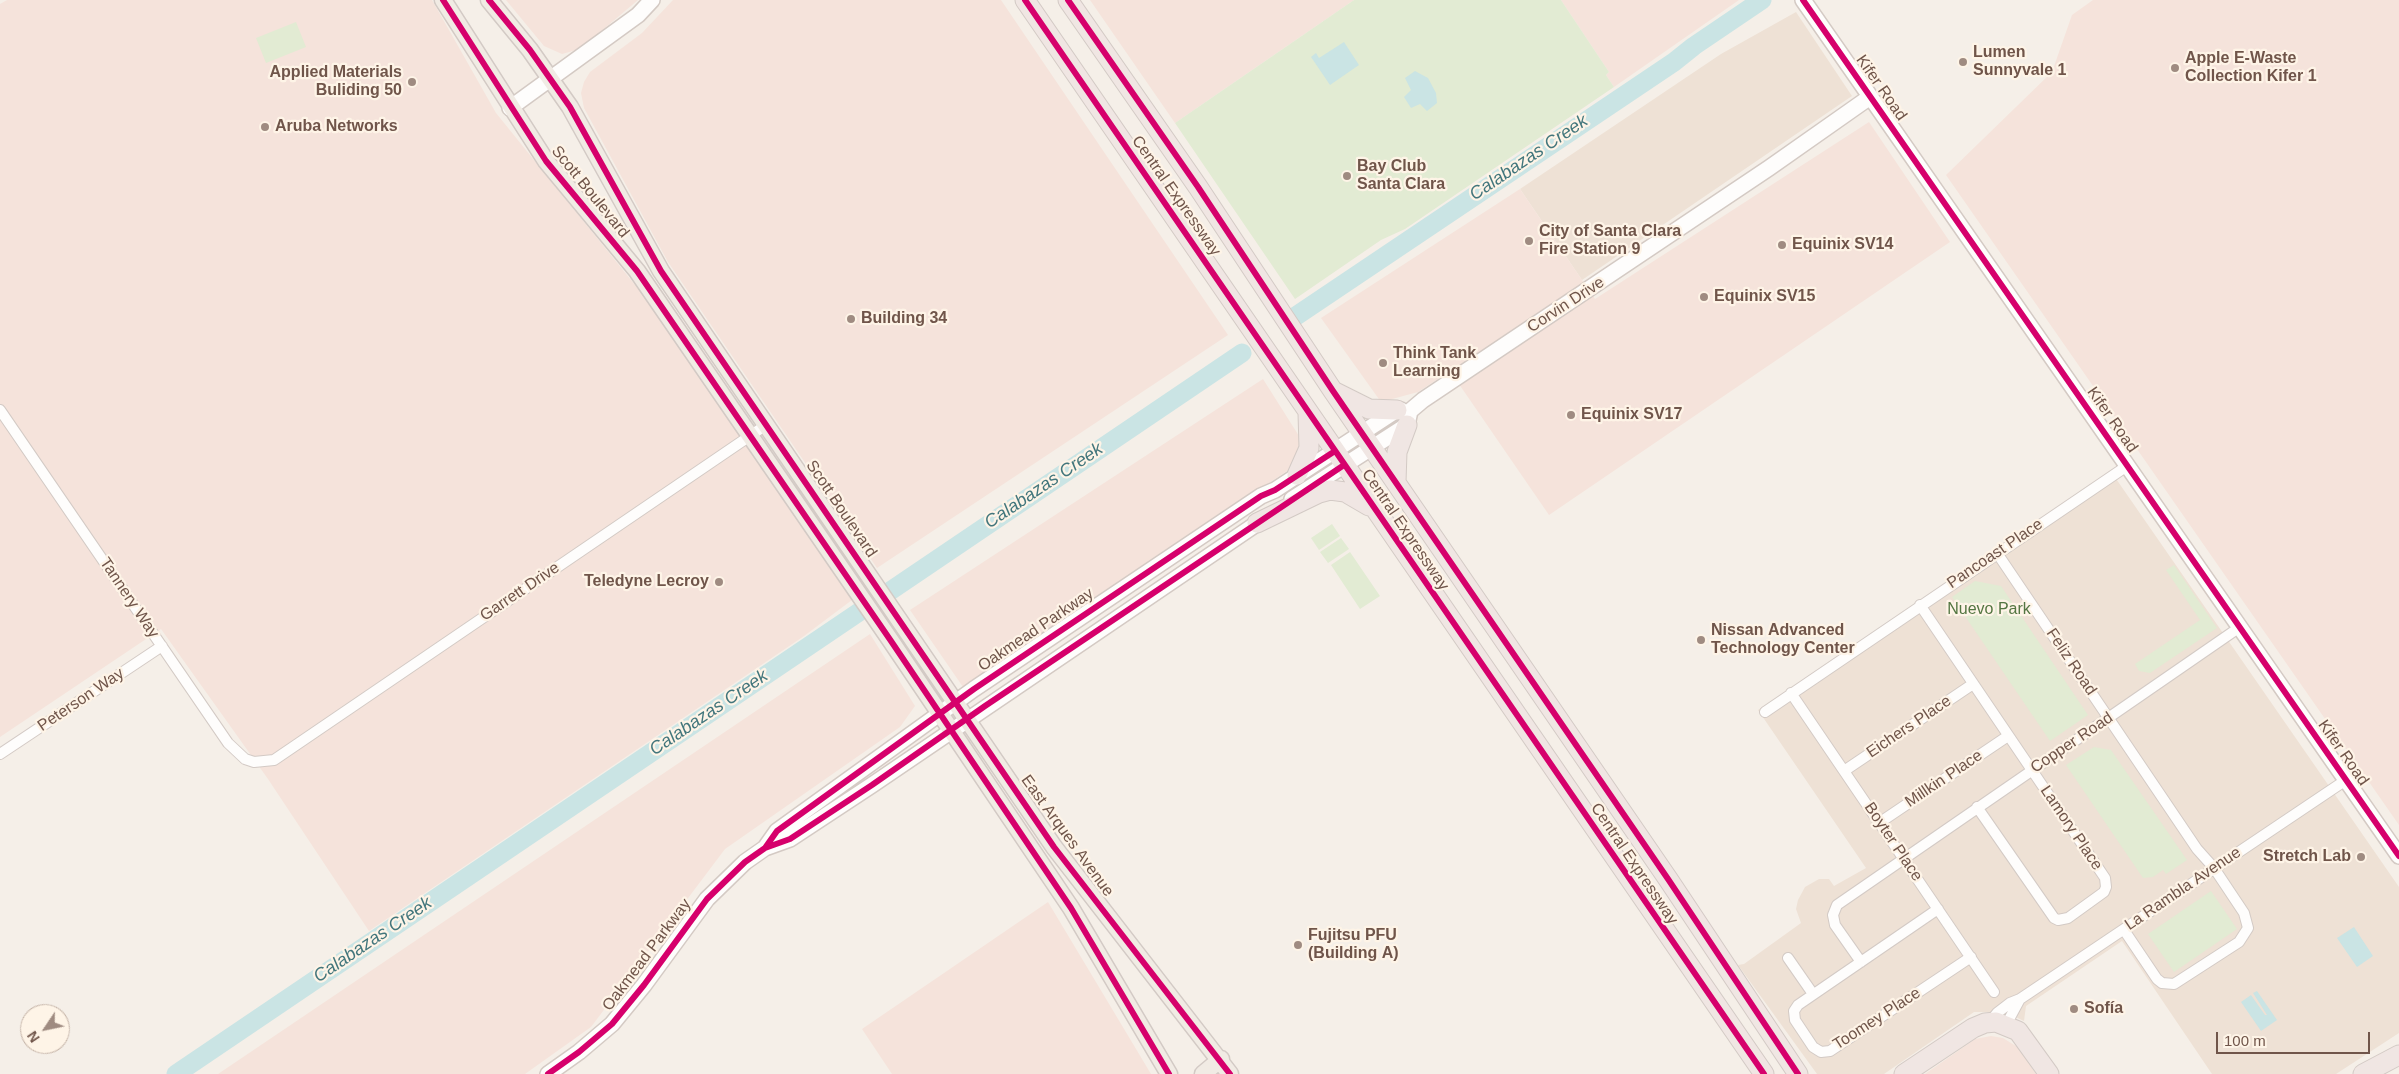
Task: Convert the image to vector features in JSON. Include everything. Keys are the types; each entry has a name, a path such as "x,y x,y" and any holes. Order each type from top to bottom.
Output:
{"highway":[{"name":"Central Expressway","path":"1025,0 1764,1074"},
{"name":"Central Expressway","path":"1068,0 1203,195 1332,391 1663,871 1798,1074"},
{"path":"1332,391 1369,409 1404,415 1396,452 1396,482"},
{"path":"1298,475 1309,448 1308,413"},
{"path":"1257,523 1319,493 1330,490 1345,492 1375,509"},
{"path":"1666,934 1681,970 1752,1074"},
{"path":"1904,1074 1966,1032 1998,1024 2023,1036 2049,1074"},
{"path":"2370,1070 2399,1049"},
{"path":"2370,1070 2399,1055"}],"main road":[{"name":"Scott Boulevard","path":"443,0 510,108 546,161 636,271 939,714"},
{"name":"Scott Boulevard","path":"489,0 552,79 570,107 661,271 891,608"},
{"path":"510,108 638,15 652,0"},
{"name":"Kifer Road","path":"1802,0 2399,856"},
{"name":"Corvin Drive","path":"1367,441 1761,174 1870,97"},
{"name":"Oakmead Parkway","path":"765,848 790,839 1257,523 1339,458 1367,441"},
{"name":"Oakmead Parkway","path":"548,1074 579,1052 612,1024 644,985 707,899 735,871 765,848 778,831 874,759 1082,615 1261,496 1275,490 1298,475 1339,458"},
{"name":"East Arques Avenue","path":"891,608 1054,847 1221,1059 1230,1074"},
{"path":"939,714 1071,908 1169,1074"},
{"path":"1203,1074 1221,1059"}],"street":[{"name":"Tannery Way","path":"0,410 237,752 254,762 274,760"},
{"name":"Garrett Drive","path":"274,760 766,425"},
{"name":"Pancoast Place","path":"1765,712 1791,692 2127,466"},
{"name":"Feliz Road","path":"1997,554 2198,849 2214,868 2244,913 2248,928 2239,942 2180,982 2168,984 2157,979 2124,930"},
{"name":"Lamory Place","path":"1920,606 2106,883 2106,887 2101,895 2068,918 2058,920 2051,915 1977,807"},
{"name":"Copper Road","path":"1861,962 1835,925 1834,910 1843,900 2240,628"},
{"name":"Peterson Way","path":"0,754 162,646"},
{"name":"Eichers Place","path":"1844,771 1973,684"},
{"name":"Boyter Place","path":"1791,692 1994,992"},
{"name":"Millkin Place","path":"1879,823 2008,736"},
{"name":"La Rambla Avenue","path":"1998,1024 2020,999 2346,780"},
{"name":"Toomey Place","path":"1938,909 1798,1005 1793,1015 1813,1047 1821,1052 1826,1052 1971,957"},
{"path":"1788,958 1813,994"},
{"name":"La Rambla Avenue","path":"1998,1024 1997,1013 2010,1002 2020,999"}],"shaded area":[{"path":"7,0 432,0 496,113 648,301 852,600 804,636 369,931 268,779 161,629 0,737 0,4"},
{"path":"506,0 638,0 580,49 562,54 544,46"},
{"path":"673,0 1001,0 1228,335 877,568 668,262 584,108 581,93 584,82 590,72 642,33"},
{"path":"1090,0 1354,0 1175,123"},
{"path":"1561,0 1739,0 1614,87 1606,75 1609,72"},
{"path":"2093,0 2399,0 2399,825 1946,175 2052,72 2072,15"},
{"path":"1796,12 1852,96 1582,280 1520,189 1721,54"},
{"path":"1869,122 1950,242 1549,515 1450,371 1418,392 1381,402 1321,318 1520,189 1595,299"},
{"path":"1263,379 1311,455 963,687 910,610"},
{"path":"2112,473 2399,887 2399,1033 2336,1074 2212,1074 2122,941 2026,1006 2024,1021 2005,1012 1974,1012 1884,1074 1817,1074 1738,965 1744,964 1801,923 1796,909 1798,900 1805,887 1819,879 1829,879 1834,886 1866,868 1758,710 2052,511"},
{"path":"870,634 915,706 900,727 725,849 591,1027 525,1074 218,1074"},
{"path":"1048,902 1151,1074 892,1074 862,1029"},
{"path":"1991,1036 2003,1038 2019,1048 2036,1074 1925,1074 1975,1039"}],"green space":[{"name":"Bay Club Santa Clara","path":"1354,0 1561,0 1609,72 1606,75 1614,87 1405,229 1381,240 1295,299 1175,123"},
{"path":"296,22 306,47 266,63 256,38"},
{"path":"1332,524 1340,536 1319,550 1311,538"},
{"path":"1341,538 1349,549 1328,563 1320,552"},
{"path":"1350,552 1380,596 1360,609 1331,565"},
{"path":"2174,565 2217,628 2150,673 2139,671 2135,664 2200,620 2166,570"},
{"name":"Nuevo Park","path":"1975,581 2001,586 2088,715 2050,741 1952,597"},
{"path":"2094,747 2111,750 2187,860 2166,874 2163,870 2153,877 2143,878 2066,765"},
{"path":"2211,891 2237,929 2174,972 2148,934"}],"water":[{"path":"1344,42 1359,65 1330,85 1311,57 1316,53 1319,58"},
{"path":"1415,71 1428,78 1436,93 1437,103 1427,111 1420,104 1411,108 1404,97 1411,90 1405,78"},
{"path":"2354,927 2373,956 2357,967 2337,938"},
{"path":"2257,991 2277,1020 2261,1031 2241,1002 2251,995 2265,1015 2267,1015 2253,993"}],"waterway":[{"name":"Calabazas Creek","path":"1296,316 1674,62 1694,46 1762,0"},
{"name":"Calabazas Creek","path":"176,1074 1242,353"}],"cycle path":[{"path":"443,0 546,161 637,271 891,641 1071,908 1169,1074"},
{"path":"489,0 530,50 570,107 661,271 1054,847 1230,1074"},
{"path":"1025,0 1764,1074"},
{"path":"1068,0 1198,187 1333,391 1668,879 1798,1074"},
{"path":"1803,0 2399,856"},
{"path":"765,848 777,831 974,689 1261,496 1275,490 1335,451"},
{"path":"548,1074 579,1052 612,1024 644,985 707,899 745,862 765,848 790,839 872,785 985,706 1344,465"}],"place":[{"name":"Lumen Sunnyvale 1","path":"1963,62"},
{"name":"Apple E-Waste Collection Kifer 1","path":"2175,68"},
{"name":"Applied Materials Buliding 50","path":"412,82"},
{"name":"Aruba Networks","path":"265,127"},
{"name":"Bay Club Santa Clara","path":"1347,176"},
{"name":"City of Santa Clara Fire Station 9","path":"1529,241"},
{"name":"Equinix SV14","path":"1782,245"},
{"name":"Equinix SV15","path":"1704,297"},
{"name":"Building 34","path":"851,319"},
{"name":"Think Tank Learning","path":"1383,363"},
{"name":"Equinix SV17","path":"1571,415"},
{"name":"Teledyne Lecroy","path":"719,582"},
{"name":"Nissan Advanced Technology Center","path":"1701,640"},
{"name":"Stretch Lab","path":"2361,857"},
{"name":"Fujitsu PFU (Building A)","path":"1298,945"},
{"name":"Sofía","path":"2074,1009"}]}
